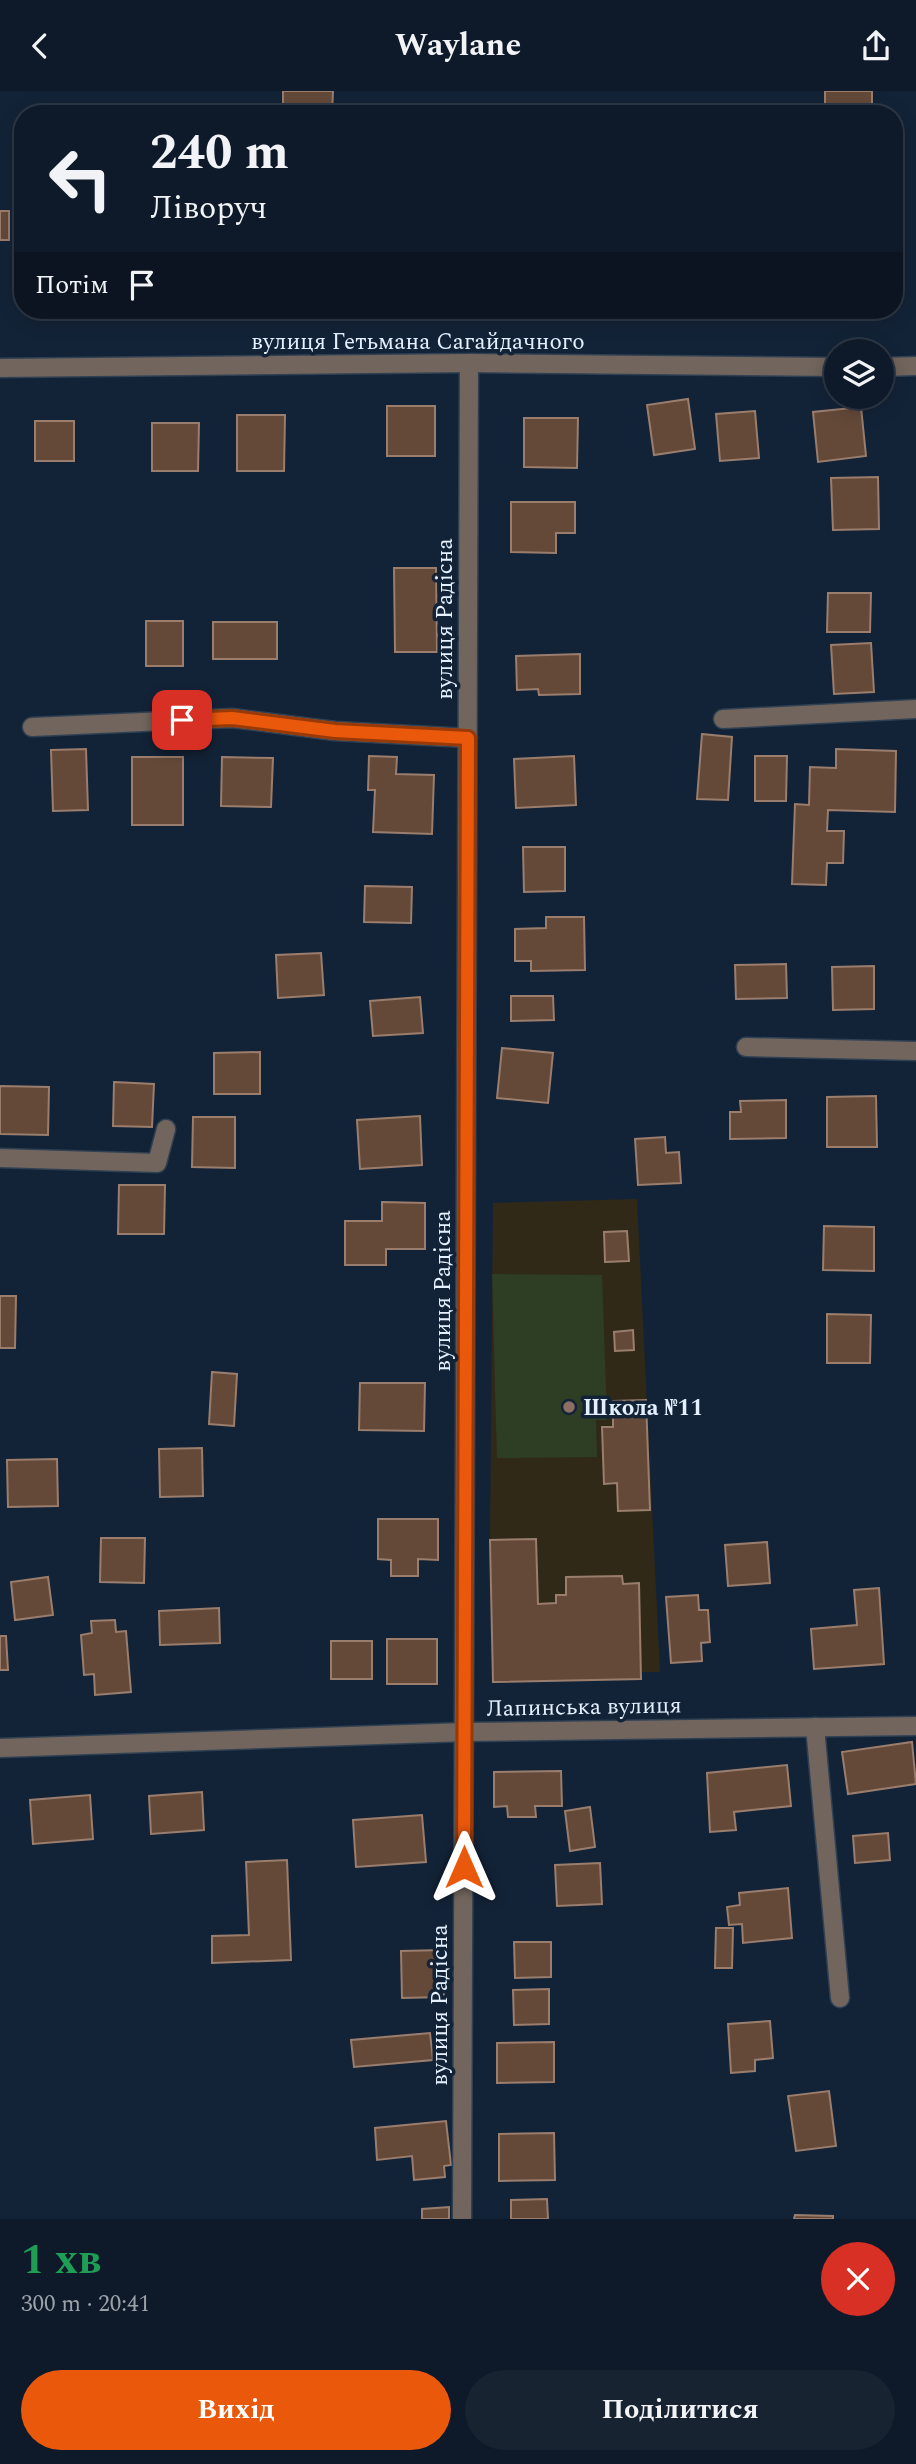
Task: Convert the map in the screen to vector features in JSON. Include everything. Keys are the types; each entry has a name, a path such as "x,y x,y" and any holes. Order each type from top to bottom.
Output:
{"street":[{"name":"вулиця Гетьмана Сагайдачного","path":"0,368 469,363 824,367"},
{"name":"вулиця Радісна","path":"462,2219 469,363"},
{"path":"894,366 916,366"},
{"path":"723,719 916,709"},
{"path":"32,727 232,718 335,731 468,738"},
{"path":"746,1047 916,1051"},
{"path":"0,1157 157,1163 166,1129"},
{"name":"Лапинська вулиця","path":"0,1748 465,1732 916,1726"},
{"path":"815,1727 840,1998"}],"shaded area":[{"name":"Школа №11","path":"637,1199 660,1672 640,1672 638,1583 623,1584 622,1576 566,1577 566,1595 556,1603 538,1604 536,1539 490,1540 493,1203"}],"green space":[{"path":"492,1274 602,1275 607,1420 596,1420 597,1457 497,1458"}],"building":[{"path":"283,91 333,91 332,105 283,105"},
{"path":"825,91 872,91 872,105 825,105"},
{"path":"0,211 9,211 9,240 0,240"},
{"path":"688,399 695,449 654,455 647,405"},
{"path":"387,406 435,406 435,456 387,456"},
{"path":"861,409 866,456 818,462 813,412"},
{"path":"755,411 759,458 720,461 716,414"},
{"path":"237,415 285,415 284,471 237,471"},
{"path":"524,418 578,418 577,468 524,467"},
{"path":"35,421 74,421 74,461 35,461"},
{"path":"152,423 199,423 198,471 152,471"},
{"path":"878,477 879,529 833,530 831,478"},
{"path":"511,502 575,502 575,533 556,533 556,553 511,552"},
{"path":"394,568 436,568 437,652 395,652"},
{"path":"828,593 871,593 870,632 827,632"},
{"path":"146,621 183,621 183,666 146,666"},
{"path":"213,622 277,622 277,659 213,659"},
{"path":"871,643 874,692 834,694 831,645"},
{"path":"580,654 580,694 539,695 538,689 517,690 516,656"},
{"path":"702,734 732,737 728,800 697,799"},
{"path":"86,749 88,810 53,811 51,750"},
{"path":"836,749 896,751 895,812 828,810 827,831 844,831 843,863 827,863 826,885 792,884 795,804 809,805 810,767 836,768"},
{"path":"369,756 397,757 396,774 434,775 432,834 373,832 375,790 368,790"},
{"path":"574,756 576,805 516,808 514,759"},
{"path":"755,756 787,756 786,801 755,801"},
{"path":"132,757 183,757 183,825 132,825"},
{"path":"222,757 273,758 271,807 221,806"},
{"path":"523,847 565,847 565,891 524,892"},
{"path":"365,886 412,887 411,923 364,922"},
{"path":"546,917 584,917 585,970 531,971 531,961 515,961 515,929 546,928"},
{"path":"321,953 324,995 278,998 276,955"},
{"path":"786,964 787,998 736,999 735,965"},
{"path":"874,966 874,1009 833,1010 832,967"},
{"path":"511,996 553,996 554,1020 511,1021"},
{"path":"420,997 423,1033 373,1036 370,1001"},
{"path":"502,1048 553,1053 548,1103 497,1098"},
{"path":"260,1052 260,1094 214,1094 214,1053"},
{"path":"114,1082 154,1084 152,1127 113,1126"},
{"path":"0,1086 49,1087 48,1135 0,1134"},
{"path":"876,1096 877,1147 827,1147 827,1097"},
{"path":"786,1100 786,1138 730,1139 730,1112 741,1112 740,1101"},
{"path":"420,1116 422,1165 360,1169 357,1120"},
{"path":"193,1117 235,1117 235,1168 192,1167"},
{"path":"665,1137 666,1153 679,1152 681,1183 638,1185 635,1139"},
{"path":"119,1185 165,1185 164,1234 118,1234"},
{"path":"382,1202 425,1203 425,1249 386,1249 386,1265 345,1265 345,1221 382,1221"},
{"path":"824,1226 874,1227 874,1271 823,1270"},
{"path":"627,1231 629,1261 605,1262 604,1232"},
{"path":"0,1296 16,1296 15,1348 0,1348"},
{"path":"827,1314 871,1315 870,1363 827,1363"},
{"path":"633,1330 634,1350 615,1351 614,1332"},
{"path":"212,1372 237,1374 234,1426 209,1424"},
{"path":"360,1383 425,1383 424,1431 359,1430"},
{"path":"646,1400 650,1510 618,1511 617,1483 604,1484 602,1427 613,1427 613,1401"},
{"path":"202,1448 203,1496 160,1497 159,1449"},
{"path":"57,1459 58,1506 8,1507 7,1460"},
{"path":"378,1519 438,1519 438,1560 418,1559 418,1576 391,1576 391,1560 378,1559"},
{"path":"101,1538 145,1538 144,1583 100,1582"},
{"path":"536,1539 538,1604 556,1603 556,1595 566,1595 566,1577 622,1576 623,1584 639,1583 641,1679 493,1682 490,1540"},
{"path":"767,1542 770,1583 728,1586 725,1545"},
{"path":"48,1577 53,1615 15,1620 11,1582"},
{"path":"879,1588 884,1664 814,1669 811,1629 857,1625 854,1590"},
{"path":"698,1595 699,1610 708,1610 710,1642 701,1643 702,1661 671,1663 666,1597"},
{"path":"219,1608 220,1643 160,1645 159,1611"},
{"path":"115,1620 116,1632 126,1631 131,1692 95,1695 94,1674 84,1675 81,1635 92,1633 91,1621"},
{"path":"0,1636 6,1636 8,1670 0,1670"},
{"path":"387,1639 437,1639 437,1684 387,1684"},
{"path":"331,1641 372,1641 372,1679 331,1679"},
{"path":"912,1742 916,1784 848,1794 842,1752"},
{"path":"787,1765 791,1806 734,1812 736,1830 710,1832 707,1773"},
{"path":"561,1771 562,1806 535,1806 536,1817 508,1817 507,1806 494,1807 494,1772"},
{"path":"202,1792 204,1830 151,1834 149,1796"},
{"path":"90,1795 93,1839 33,1844 30,1800"},
{"path":"590,1807 595,1847 570,1851 565,1811"},
{"path":"422,1815 426,1862 356,1867 353,1820"},
{"path":"888,1833 890,1860 855,1863 853,1836"},
{"path":"287,1860 291,1960 212,1963 212,1936 249,1935 246,1862"},
{"path":"600,1863 602,1904 557,1906 555,1865"},
{"path":"788,1888 792,1938 743,1943 742,1924 729,1925 727,1907 740,1905 739,1893"},
{"path":"716,1928 733,1928 732,1968 715,1968"},
{"path":"514,1942 551,1942 551,1977 515,1978"},
{"path":"443,1950 444,1997 402,1998 401,1951"},
{"path":"549,1989 549,2024 514,2025 513,1990"},
{"path":"770,2021 773,2058 755,2060 755,2071 731,2073 728,2024"},
{"path":"430,2033 433,2060 354,2067 351,2040"},
{"path":"554,2042 554,2082 497,2083 497,2043"},
{"path":"829,2091 836,2146 796,2151 788,2096"},
{"path":"446,2121 451,2165 444,2166 445,2177 414,2180 412,2156 377,2160 375,2128"},
{"path":"554,2133 555,2180 499,2181 499,2134"},
{"path":"547,2199 548,2219 511,2219 511,2200"},
{"path":"449,2207 449,2219 422,2219 422,2209"},
{"path":"795,2215 833,2216 833,2219 794,2219"}],"place":[{"name":"Школа №11","path":"569,1407"}],"route":[{"path":"182,720 232,718 335,731 468,738 464,1867"}]}
